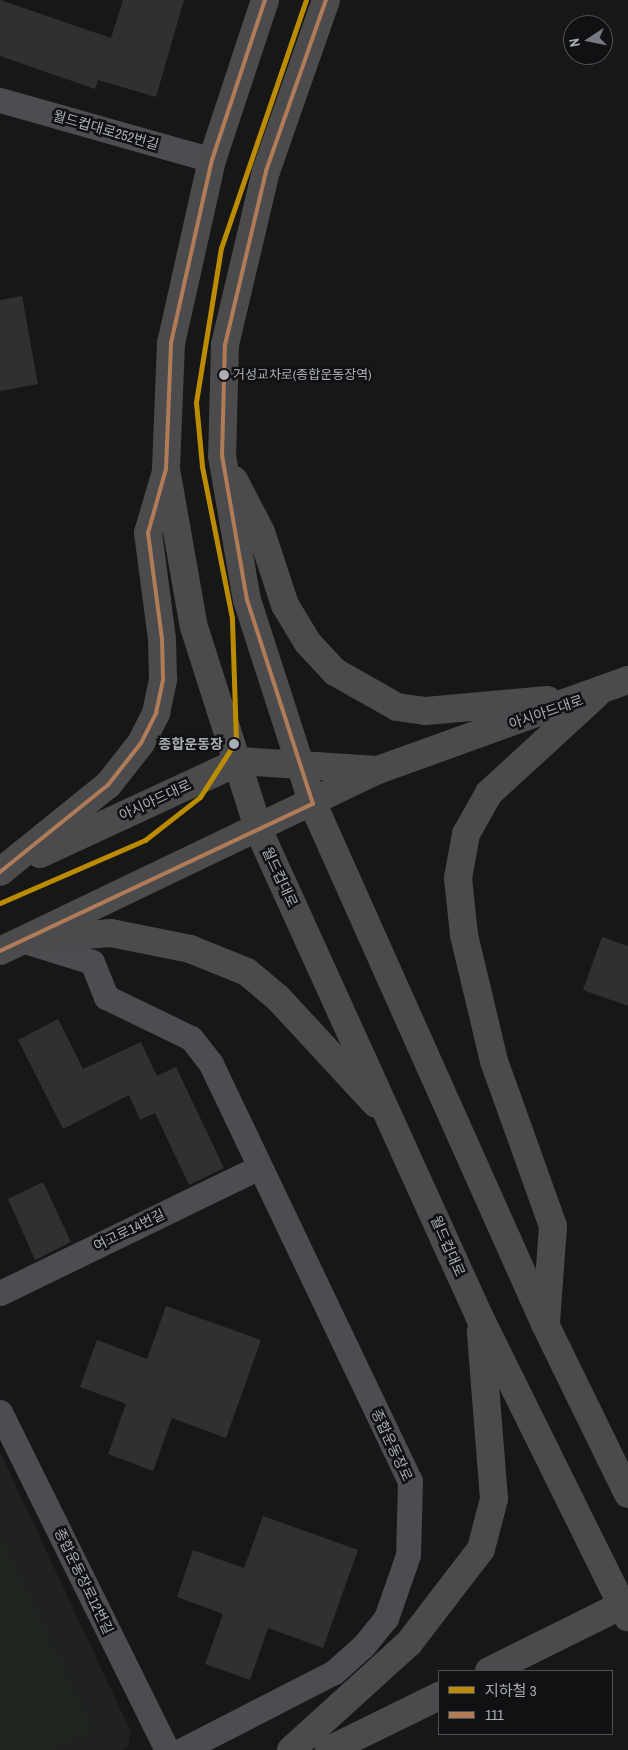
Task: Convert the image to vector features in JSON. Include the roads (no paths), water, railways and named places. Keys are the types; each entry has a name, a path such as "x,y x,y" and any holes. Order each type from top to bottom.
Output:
{"main road":[{"name":"월드컵대로","path":"265,0 212,160 171,343 166,469 194,627 240,761 259,831 394,1123 480,1318 626,1608"},
{"path":"326,0 266,171 225,344 222,456 247,600 313,804 545,1324 628,1494"},
{"path":"222,456 261,532 284,605 328,665 366,694 397,707 426,711 596,694"},
{"path":"0,873 108,785 141,743 156,714 163,679 162,639 148,533 166,469"},
{"name":"아시아드대로","path":"11,946 259,831 378,770 596,694 628,680"},
{"path":"545,1324 553,1226 494,1061 462,925 458,878 466,834 488,793 596,694"},
{"name":"아시아드대로","path":"0,873 240,761 378,770"},
{"path":"11,946 110,933 190,950 247,972 278,998 394,1123"},
{"path":"292,1750 409,1644 481,1549 494,1499 480,1318"},
{"path":"491,1670 626,1608"},
{"path":"329,1750 438,1696"}],"street":[{"name":"월드컵대로252번길","path":"0,100 212,160"},
{"name":"종합운동장로","path":"11,946 92,962 106,997 191,1038 211,1064 410,1481 410,1537 386,1618 363,1646 334,1672 182,1750"},
{"name":"여고로14번길","path":"0,1293 259,1167"},
{"name":"종합운동장로12번길","path":"0,1412 167,1750"}],"metro line":[{"name":"3","path":"0,903 145,840 200,797 236,741 232,618 202,466 196,402 221,248 306,0"}],"place":[{"name":"거성교차로(종합운동장역)","path":"224,375"},
{"name":"종합운동장","path":"234,744"}]}
